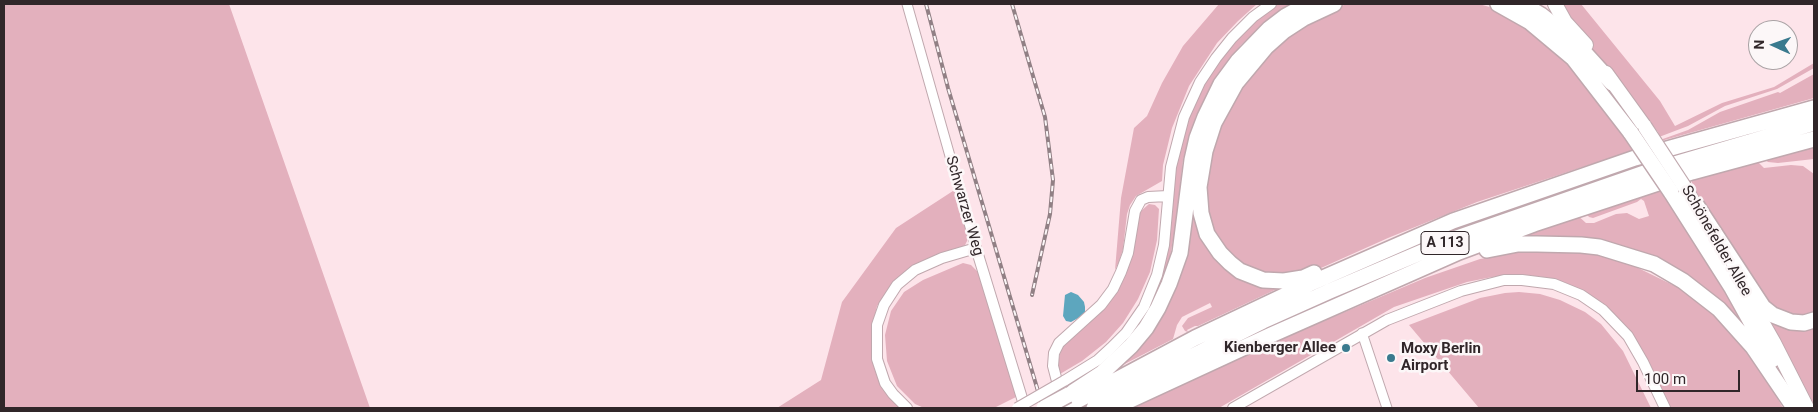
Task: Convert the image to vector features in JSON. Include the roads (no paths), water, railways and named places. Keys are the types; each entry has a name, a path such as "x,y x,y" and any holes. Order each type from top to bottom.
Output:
{"highway":[{"path":"1044,408 1066,399 1102,373 1131,346 1146,328 1169,284 1180,253 1192,160 1197,138 1215,95 1227,75 1249,48 1286,16 1308,4"},
{"path":"1334,4 1294,24 1266,47 1240,77 1225,101 1214,123 1202,166 1199,200 1203,224 1211,240 1230,263 1240,271 1262,280 1284,281 1303,278 1374,249 1412,238"},
{"path":"1498,4 1530,22 1573,58 1638,130"},
{"path":"1522,4 1541,15 1573,40 1612,82"},
{"path":"1555,4 1565,22 1599,61 1638,130 1678,190 1798,408"},
{"name":"A 113","path":"1066,399 1309,284 1453,221 1635,158 1814,108"},
{"name":"A 113","path":"1094,408 1263,321 1448,242 1644,172 1814,123"},
{"path":"1113,408 1271,335 1459,252 1534,224 1692,172 1814,139"},
{"name":"Schönefelder Allee","path":"1678,190 1697,206 1774,343 1798,408"},
{"path":"1697,206 1763,307 1773,315 1791,322 1804,323 1814,320"},
{"path":"1372,291 1473,253 1500,247 1550,243 1599,247 1654,264 1683,280 1719,309 1753,347 1798,408"}],"street":[{"name":"Schwarzer Weg","path":"907,4 976,248 1025,408"},
{"path":"1017,408 1066,399 1098,360 1126,333 1144,307 1158,275 1164,245 1171,167 1184,117 1200,82 1216,58 1232,38 1253,17 1271,4"},
{"path":"1066,399 1053,366 1054,354 1059,343 1101,305 1113,289 1122,272 1128,253 1136,211 1141,200 1148,196 1168,196"},
{"path":"907,408 885,383 877,359 877,325 884,305 897,285 915,270 942,258 976,248"},
{"path":"1233,408 1362,333 1400,314 1461,291 1486,283 1504,280 1554,284 1593,302 1614,320 1628,336 1665,408"},
{"path":"1362,333 1387,408"}],"water":[{"path":"1071,292 1078,295 1084,302 1085,312 1071,322 1066,321 1063,316 1065,295"}],"railway":[{"path":"926,4 948,88 1043,408"},
{"path":"1012,4 1045,117 1053,180 1050,214 1032,295"}],"place":[{"name":"Kienberger Allee","path":"1346,348"},
{"name":"Moxy Berlin Airport","path":"1391,358"}]}
